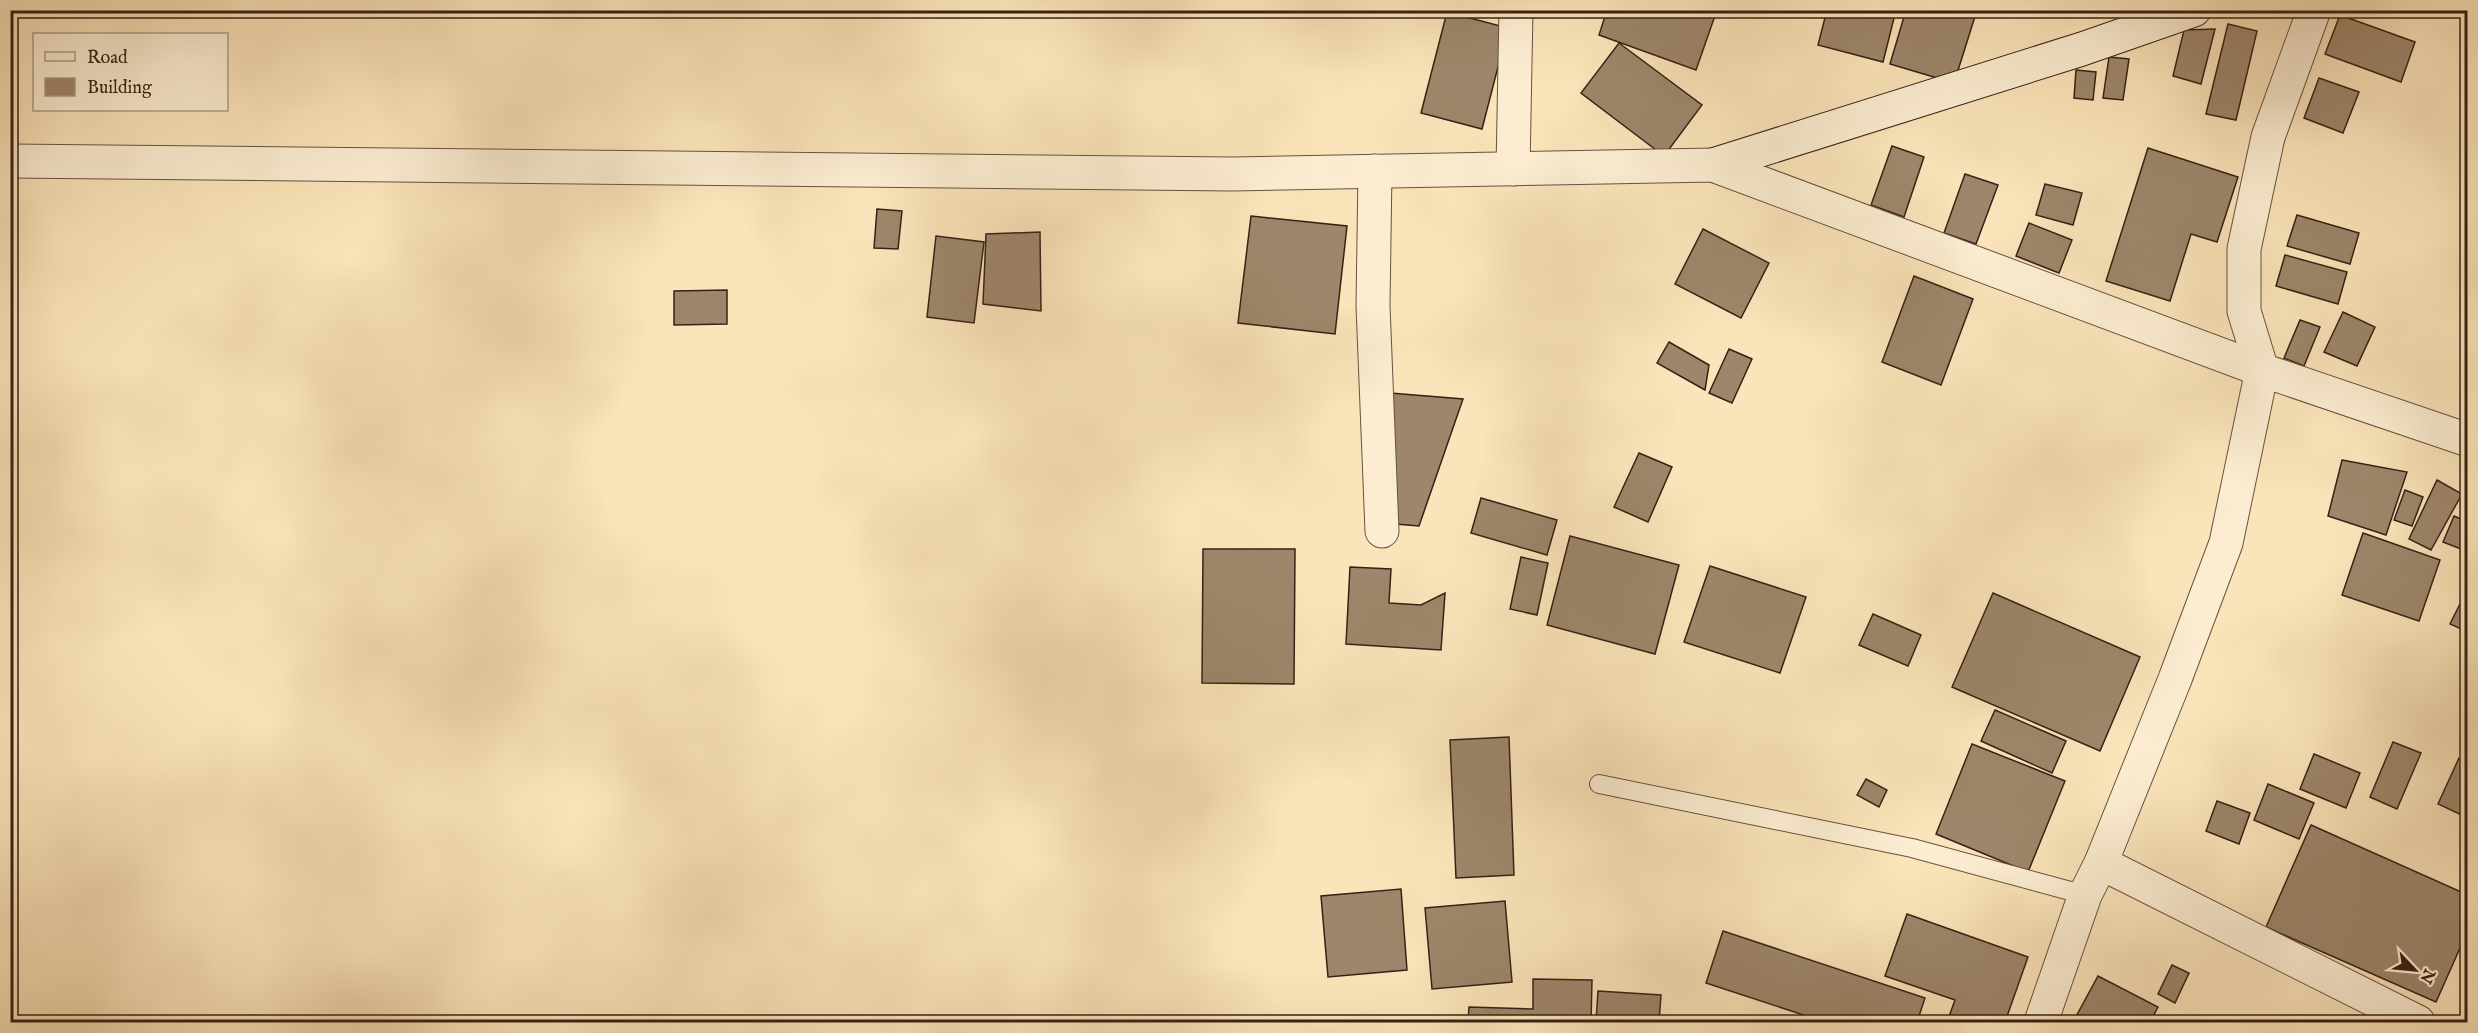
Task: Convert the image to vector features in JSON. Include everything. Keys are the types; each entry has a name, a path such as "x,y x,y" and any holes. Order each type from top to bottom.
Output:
{"street":[{"path":"1513,169 1516,10"},
{"path":"10,161 1208,174 1713,165 2082,49 2194,10"},
{"path":"2041,1023 2085,896 2101,863 2175,679 2226,543 2262,370 2244,311 2244,249 2268,137 2314,10"},
{"path":"1713,165 2262,370 2468,440"},
{"path":"1375,171 1372,306 1382,531"},
{"path":"2101,863 2418,1023"}],"lane":[{"path":"1599,784 1912,848 2085,896"}],"building":[{"path":"1607,10 1717,10 1696,70 1599,35"},
{"path":"1827,10 1896,10 1883,62 1818,45"},
{"path":"1906,10 1977,10 1954,83 1890,64"},
{"path":"2101,10 2176,10 2155,24"},
{"path":"2397,10 2418,10 2417,15"},
{"path":"1447,12 1508,28 1482,129 1421,113"},
{"path":"2340,15 2415,42 2401,82 2325,54"},
{"path":"2228,24 2257,31 2236,120 2206,114"},
{"path":"2215,29 2201,84 2173,76 2184,30"},
{"path":"1619,43 1702,105 1664,156 1581,93"},
{"path":"2468,48 2468,69 2461,67"},
{"path":"2109,57 2129,59 2123,100 2103,98"},
{"path":"2076,70 2096,72 2093,100 2074,98"},
{"path":"2319,78 2359,92 2343,133 2304,118"},
{"path":"1892,146 1924,157 1904,217 1871,205"},
{"path":"2148,148 2238,177 2217,242 2191,234 2170,301 2106,281"},
{"path":"1965,174 1998,185 1976,244 1944,233"},
{"path":"2045,184 2082,193 2073,225 2036,215"},
{"path":"877,209 902,211 898,249 874,248"},
{"path":"2297,215 2359,233 2350,264 2287,246"},
{"path":"1251,216 1347,226 1335,334 1238,323"},
{"path":"2029,223 2072,240 2059,273 2016,256"},
{"path":"1703,229 1769,263 1741,318 1675,284"},
{"path":"1040,232 1041,311 983,304 986,234"},
{"path":"936,236 984,242 974,323 927,317"},
{"path":"2285,255 2347,272 2338,304 2276,286"},
{"path":"1914,276 1973,299 1941,385 1882,362"},
{"path":"727,290 727,324 674,325 674,291"},
{"path":"2343,312 2375,327 2357,366 2324,352"},
{"path":"2300,320 2320,327 2304,366 2284,358"},
{"path":"1669,342 1709,365 1705,390 1657,363"},
{"path":"1729,349 1752,359 1732,403 1709,393"},
{"path":"1390,393 1463,399 1419,526 1395,524"},
{"path":"1639,453 1672,467 1648,522 1614,507"},
{"path":"2342,460 2407,472 2386,535 2328,516"},
{"path":"2437,480 2462,494 2431,550 2409,539"},
{"path":"2405,490 2423,497 2412,526 2394,520"},
{"path":"1481,498 1557,520 1547,555 1471,533"},
{"path":"2454,516 2468,522 2466,551 2443,542"},
{"path":"2363,533 2440,560 2419,621 2342,595"},
{"path":"1570,536 1679,565 1655,654 1547,625"},
{"path":"1203,549 1295,549 1294,684 1202,683"},
{"path":"1521,557 1548,563 1537,615 1510,609"},
{"path":"1710,566 1806,597 1780,673 1684,642"},
{"path":"1350,567 1391,569 1389,603 1421,605 1445,593 1441,650 1346,644"},
{"path":"2468,588 2468,632 2450,624"},
{"path":"1993,593 2140,657 2100,751 1952,687"},
{"path":"1873,614 1921,635 1908,666 1859,645"},
{"path":"1995,710 2066,741 2052,773 1981,741"},
{"path":"1509,737 1514,875 1456,878 1450,740"},
{"path":"2393,742 2421,753 2397,809 2370,797"},
{"path":"1972,744 2065,781 2028,872 1936,834"},
{"path":"2314,754 2360,773 2346,808 2300,789"},
{"path":"2459,758 2468,761 2468,818 2438,804"},
{"path":"1866,779 1887,790 1879,807 1857,795"},
{"path":"2268,784 2314,803 2299,839 2254,820"},
{"path":"2217,801 2250,813 2239,844 2206,831"},
{"path":"2311,825 2468,895 2468,930 2436,1002 2266,927"},
{"path":"1401,889 1407,970 1328,977 1321,896"},
{"path":"1505,901 1512,982 1432,989 1425,908"},
{"path":"1907,914 2028,957 2005,1022 1947,1022 1955,1000 1885,976"},
{"path":"1723,931 1925,998 1917,1022 1825,1022 1706,983"},
{"path":"2172,965 2189,973 2175,1003 2158,994"},
{"path":"2098,976 2158,1007 2150,1022 2121,1022 2107,1015 2104,1022 2073,1022"},
{"path":"1533,979 1592,980 1591,1022 1468,1022 1469,1007 1533,1009"},
{"path":"1598,991 1661,995 1659,1022 1596,1022"}]}
